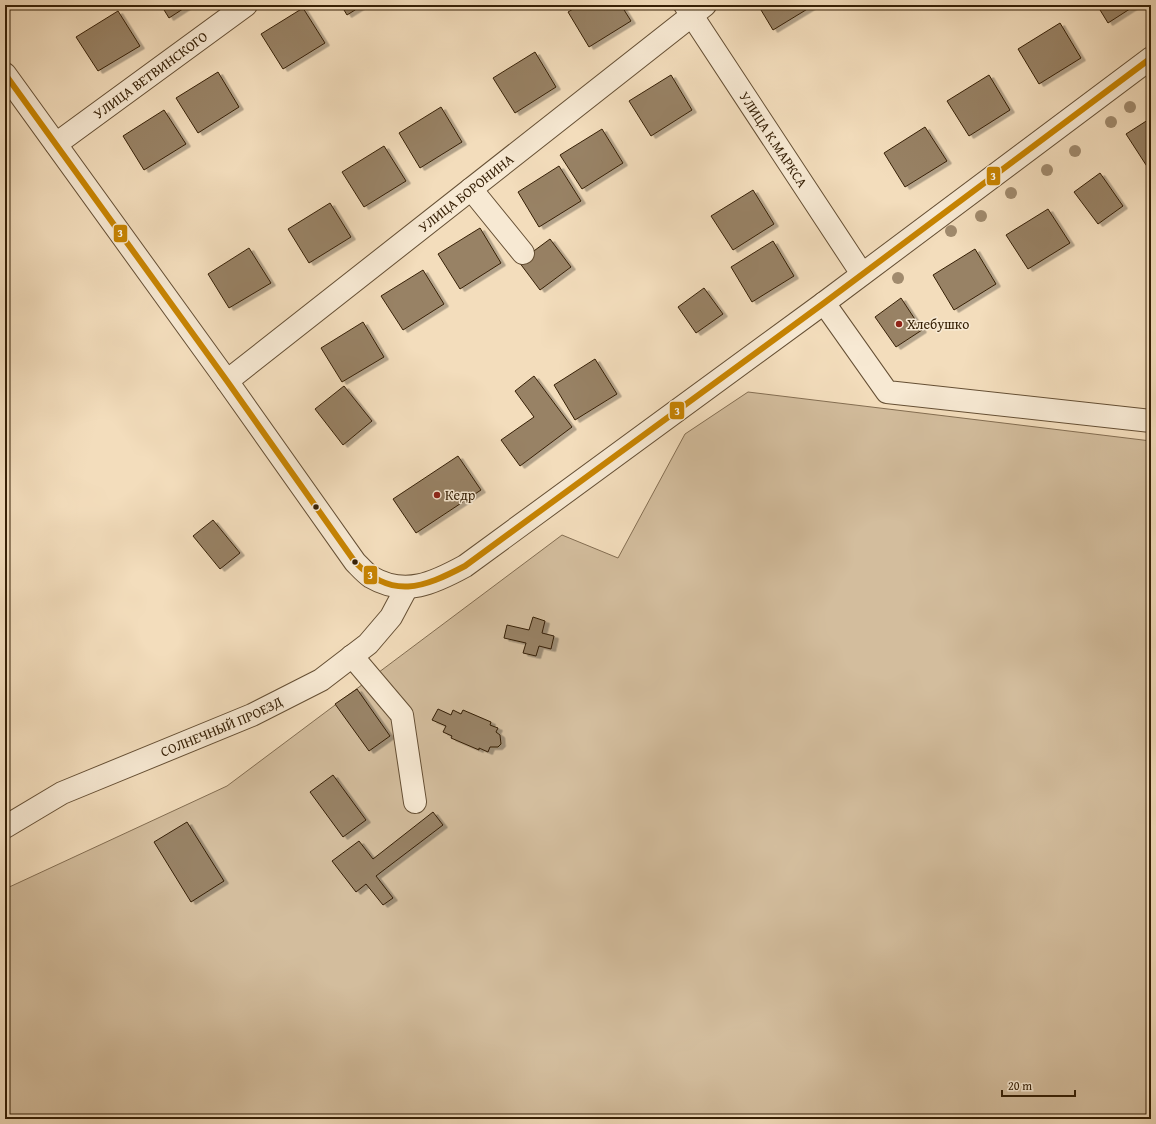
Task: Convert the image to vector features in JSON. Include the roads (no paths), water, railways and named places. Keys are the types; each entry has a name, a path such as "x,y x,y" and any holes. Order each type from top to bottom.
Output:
{"street":[{"name":"УЛИЦА ВЕТВИНСКОГО","path":"56,144 246,5"},
{"name":"УЛИЦА БОРОНИНА","path":"227,381 471,189 694,8"},
{"name":"УЛИЦА К.МАРКСА","path":"694,8 862,274"},
{"path":"5,74 227,381 355,562 370,576 388,584 407,587 424,586 465,566 824,303 1151,58"},
{"path":"471,189 523,253"},
{"path":"824,303 887,392 1151,421"},
{"name":"СОЛНЕЧНЫЙ ПРОЕЗД","path":"5,828 62,793 259,712 321,680 368,644 391,617 407,587"},
{"path":"352,656 402,715 415,802"}],"place":[{"name":"Хлебушко","path":"899,324"},
{"name":"Кедр","path":"437,495"}]}
